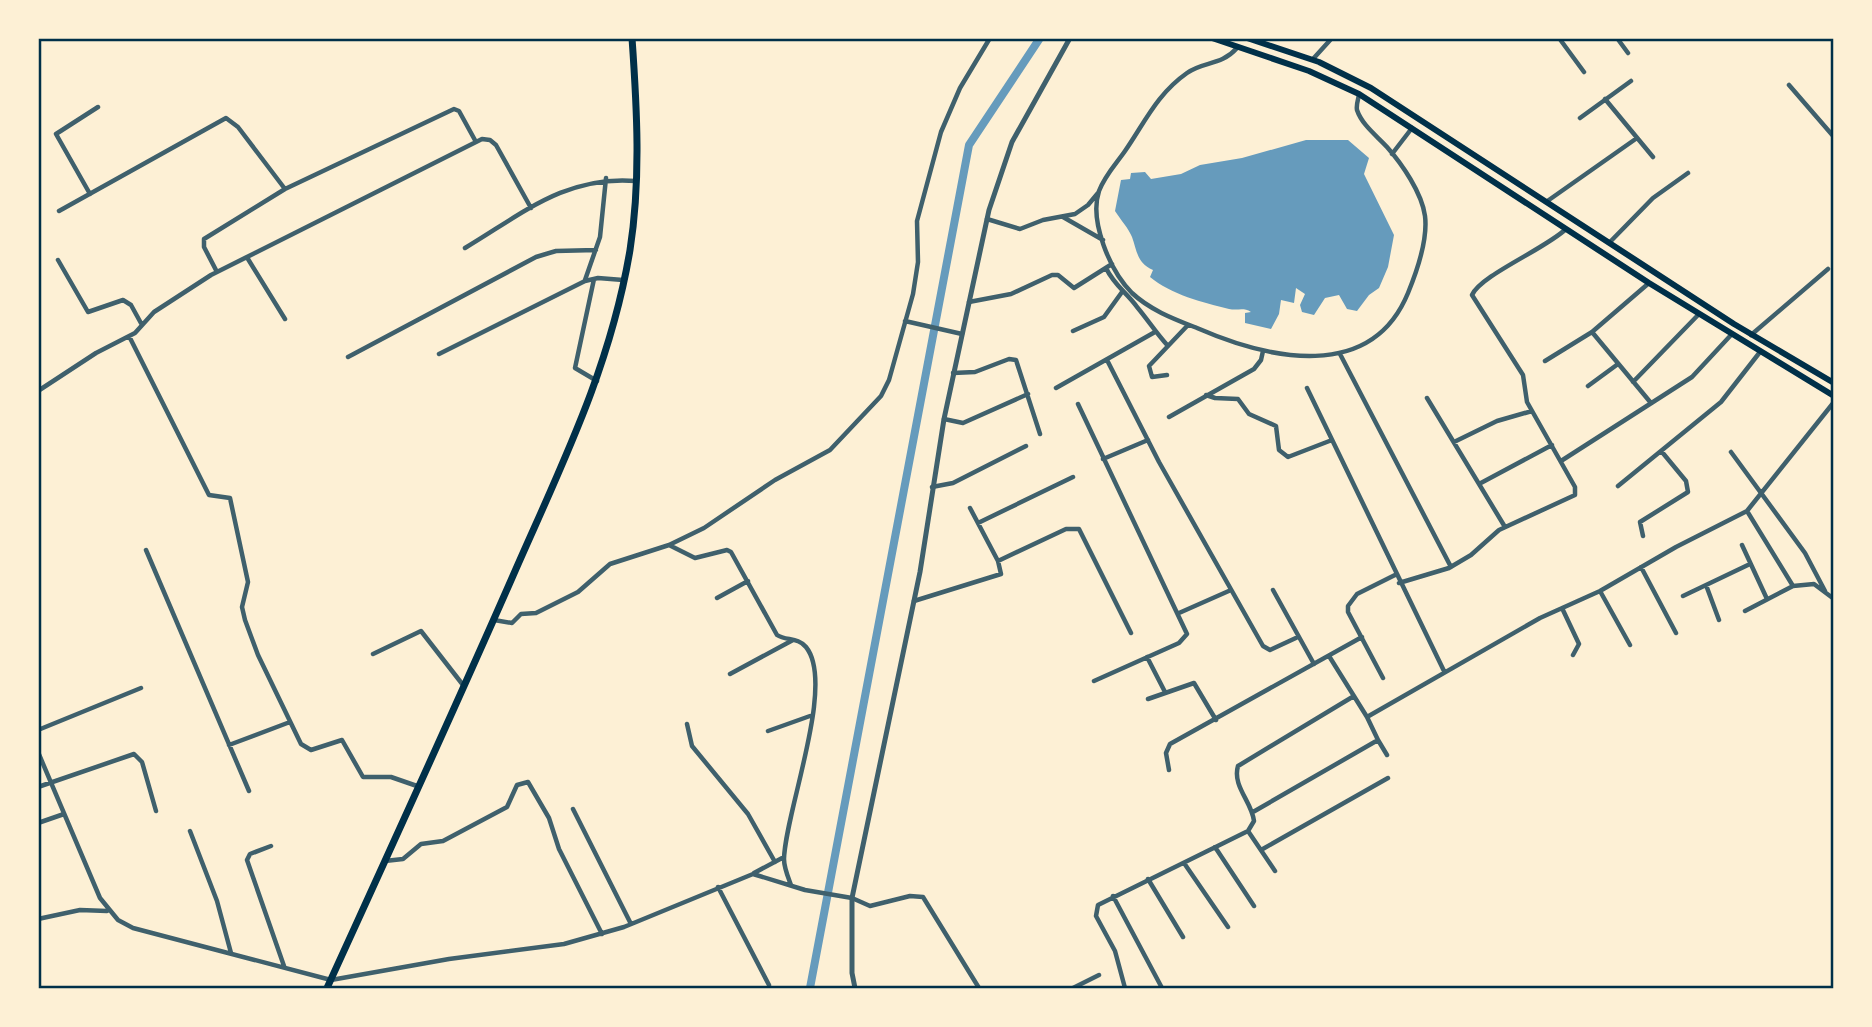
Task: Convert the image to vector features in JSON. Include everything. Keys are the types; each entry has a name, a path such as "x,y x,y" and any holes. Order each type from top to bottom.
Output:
{"highway":[{"path":"327,989 494,620 598,381 623,281 633,225 637,181 632,38"}],"main road":[{"path":"1212,38 1309,71 1359,94 1648,283 1833,396"},
{"path":"1247,38 1269,42 1371,88 1751,335 1833,383"}],"street":[{"path":"494,620 512,623 521,614 536,613 578,592 610,564 669,545 704,528 775,480 836,445 884,392 917,272 916,231 919,209 941,132 960,88 990,38"},
{"path":"855,989 849,898 914,601 931,487 959,333 1001,167 1070,38"},
{"path":"1312,60 1332,38"},
{"path":"1559,38 1584,72"},
{"path":"1617,38 1628,53"},
{"path":"987,219 1014,229 1083,210 1098,193 1157,97 1189,71 1227,59 1237,48"},
{"path":"1580,118 1631,81"},
{"path":"1789,85 1833,137"},
{"path":"1098,193 1098,219 1112,264 1121,280 1145,303 1188,325 1263,351 1297,355 1340,354 1360,346 1387,329 1400,311 1421,251 1426,228 1425,213 1418,195 1392,153 1363,121 1356,104 1359,94"},
{"path":"1605,99 1653,156"},
{"path":"90,194 56,134 98,107"},
{"path":"216,272 204,247 204,239 285,189 454,109 459,111 477,142"},
{"path":"59,211 226,118 238,127 285,189"},
{"path":"1392,153 1423,122"},
{"path":"38,391 96,353 129,336 159,308 216,272 248,259 486,138 496,145 531,208"},
{"path":"1536,209 1637,138"},
{"path":"1609,243 1653,198 1688,173"},
{"path":"465,248 563,190 606,178 637,181"},
{"path":"585,281 596,250 606,178"},
{"path":"1063,217 1104,240"},
{"path":"1399,583 1451,567 1505,527 1575,495 1575,487 1532,411 1524,392 1523,375 1472,295 1482,283 1555,240 1566,229"},
{"path":"348,357 536,257 556,251 596,250"},
{"path":"248,259 285,319"},
{"path":"58,260 88,312 123,300 131,305 142,325"},
{"path":"969,302 1011,294 1052,275 1058,275 1074,288 1112,264"},
{"path":"1106,268 1122,292 1168,346"},
{"path":"1751,335 1828,269"},
{"path":"439,354 585,281 594,278 623,281"},
{"path":"594,278 575,368 598,381"},
{"path":"1545,361 1592,332 1648,283"},
{"path":"1073,331 1104,317 1122,292"},
{"path":"1633,382 1699,314"},
{"path":"905,321 959,333"},
{"path":"1560,461 1692,377 1730,334 1734,324"},
{"path":"1167,375 1152,377 1148,370 1188,325"},
{"path":"1056,388 1155,332"},
{"path":"1592,332 1651,403"},
{"path":"129,336 209,495 230,498 248,582 242,607 244,620 290,722 307,750 342,740 363,777 391,777 417,786"},
{"path":"1170,417 1254,369 1261,360 1263,351"},
{"path":"1618,486 1721,402 1760,352"},
{"path":"1340,354 1451,567"},
{"path":"953,373 970,373 1014,359 1018,364 1040,434"},
{"path":"1107,360 1231,590 1267,649 1298,637"},
{"path":"1588,386 1618,364"},
{"path":"1307,388 1395,575 1444,671"},
{"path":"943,419 963,423 1028,394"},
{"path":"1206,395 1238,399 1250,414 1271,421 1279,431 1279,450 1288,457 1332,440"},
{"path":"1427,398 1505,527"},
{"path":"1367,717 1444,671 1562,608 1600,591 1641,566 1747,511 1761,491 1785,467 1833,402"},
{"path":"1078,404 1186,629 1184,639 1094,681"},
{"path":"1454,442 1497,421 1532,411"},
{"path":"1104,459 1148,440"},
{"path":"931,487 953,483 1026,446"},
{"path":"1479,484 1552,446"},
{"path":"1643,536 1640,522 1688,492 1686,481 1662,452"},
{"path":"1731,452 1805,553 1825,591"},
{"path":"978,523 1073,477"},
{"path":"914,601 998,577 1002,571 970,508"},
{"path":"1747,511 1793,586"},
{"path":"998,561 1066,529 1079,529 1131,633"},
{"path":"669,545 695,558 729,550 777,635 794,639 806,647 813,668 815,687 804,767 784,857 792,886"},
{"path":"1742,545 1767,599"},
{"path":"146,551 249,791"},
{"path":"1684,596 1749,564"},
{"path":"1641,566 1676,633"},
{"path":"1383,678 1348,606 1357,594 1395,575"},
{"path":"716,598 748,581"},
{"path":"1745,611 1793,586 1814,584 1833,599"},
{"path":"1706,585 1719,620"},
{"path":"1179,613 1231,590"},
{"path":"1273,590 1314,664"},
{"path":"1600,591 1630,645"},
{"path":"1562,608 1579,644 1573,654"},
{"path":"373,654 421,631 463,685"},
{"path":"1169,770 1166,753 1170,744 1362,637"},
{"path":"730,674 794,639"},
{"path":"1329,656 1387,755"},
{"path":"1147,657 1165,692"},
{"path":"1148,699 1194,683 1216,720"},
{"path":"38,730 141,688"},
{"path":"1125,989 1115,951 1096,916 1098,905 1248,831 1254,821 1253,812 1237,780 1237,766 1354,696"},
{"path":"768,731 811,715"},
{"path":"229,745 290,722"},
{"path":"687,724 692,746 748,814 775,862"},
{"path":"1253,812 1378,740"},
{"path":"38,752 108,911"},
{"path":"38,787 134,754 142,762 156,811"},
{"path":"1261,850 1388,778"},
{"path":"384,861 403,859 421,844 443,841 508,807 517,785 528,782 549,818 559,849 602,934"},
{"path":"573,809 631,924"},
{"path":"38,823 64,814"},
{"path":"190,831 217,901 232,953"},
{"path":"1248,831 1275,871"},
{"path":"271,846 250,854 247,860 284,967"},
{"path":"1216,847 1254,906"},
{"path":"38,919 80,910 108,911 134,928 331,980 449,958 522,952 602,934 753,874 784,857"},
{"path":"1184,863 1228,927"},
{"path":"753,874 805,890 849,898 870,906 910,895 923,897 979,989"},
{"path":"1148,880 1183,937"},
{"path":"718,887 769,985"},
{"path":"1113,896 1161,989"},
{"path":"1075,988 1099,975"}],"water":[{"path":"1306,140 1348,140 1369,158 1364,174 1394,235 1388,267 1379,288 1369,295 1357,311 1347,309 1339,295 1325,298 1314,315 1302,312 1300,305 1305,294 1296,288 1294,303 1281,300 1279,314 1271,329 1245,323 1245,313 1251,312 1229,309 1188,297 1150,277 1153,270 1141,260 1131,234 1115,211 1121,180 1130,179 1131,173 1145,172 1151,179 1181,174 1200,165 1242,158"}],"waterway":[{"path":"810,988 969,145 1040,38"}]}
